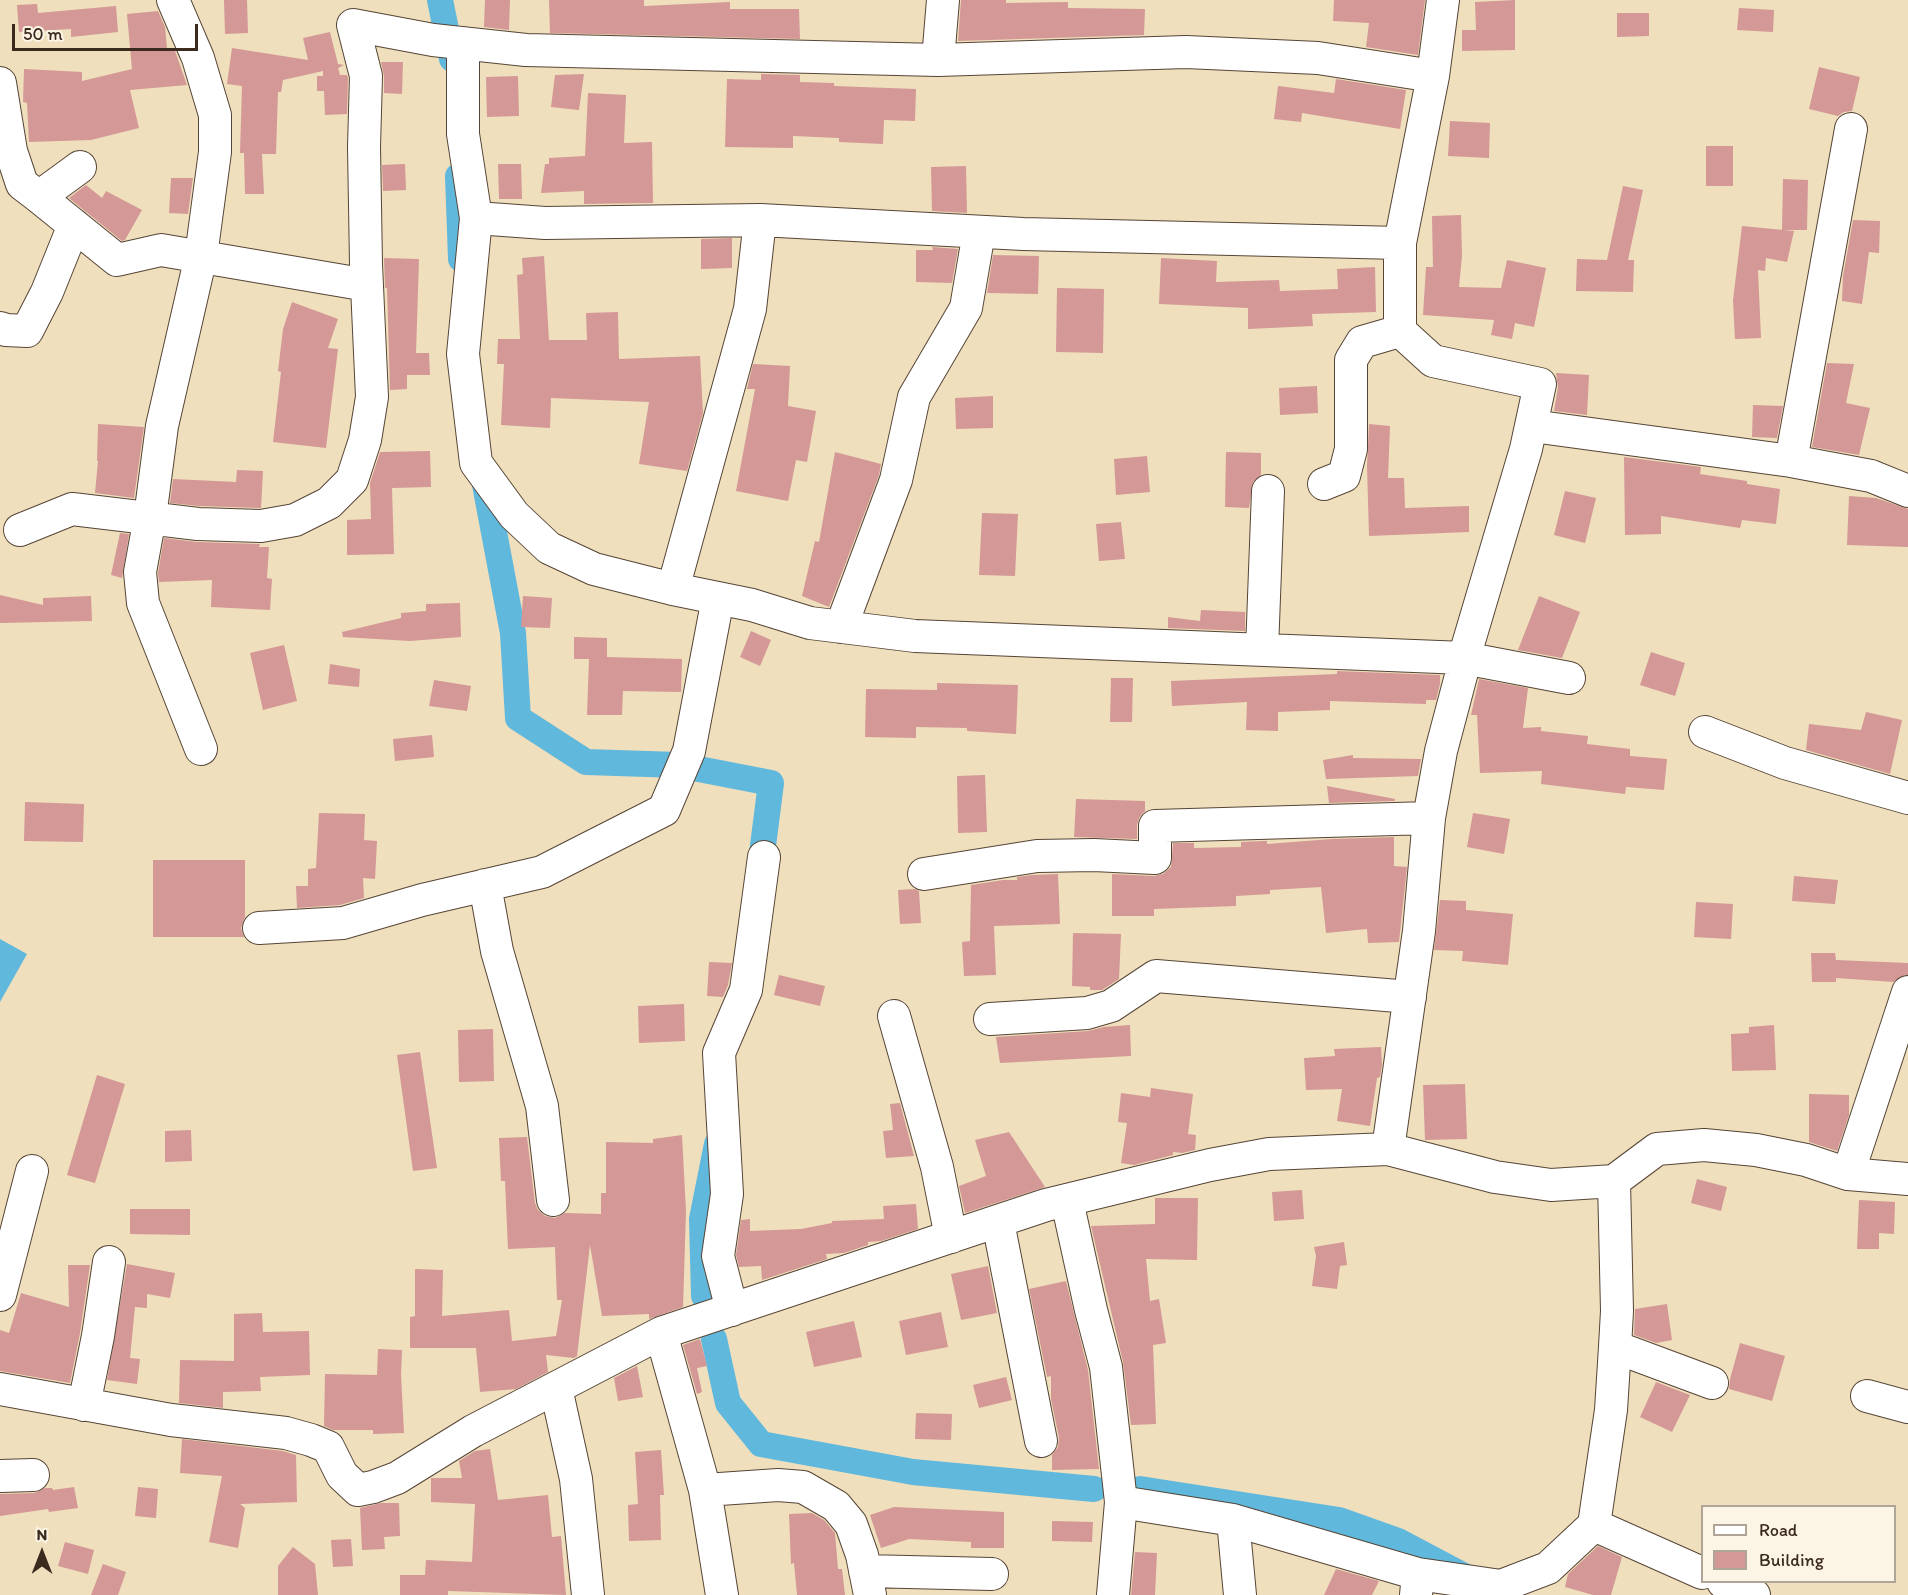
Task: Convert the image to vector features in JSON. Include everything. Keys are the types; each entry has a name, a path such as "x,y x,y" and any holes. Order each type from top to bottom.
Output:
{"street":[{"path":"173,0 198,57 215,115 215,152 201,256 162,426 140,572 143,603 201,749"},
{"path":"938,60 943,0"},
{"path":"1388,1149 1419,931 1429,818 1441,751 1464,658 1532,426 1540,384 1432,361 1400,331 1400,243 1433,76 1443,0"},
{"path":"348,12 433,40 526,50 938,60 1186,52 1318,58 1433,76"},
{"path":"20,530 72,509 198,524 261,526 295,520 329,503 352,480 365,440 372,397 364,147 366,76 348,12"},
{"path":"463,43 464,134 476,219 464,354 476,464 514,514 549,548 594,569 673,589 752,605 810,623 841,627 915,636 1464,658 1569,678"},
{"path":"0,83 11,151 22,184 117,261 161,250 367,285"},
{"path":"1791,461 1851,129"},
{"path":"39,197 80,167"},
{"path":"476,219 545,223 760,220 979,232 1400,243"},
{"path":"673,589 750,309 760,220"},
{"path":"0,328 27,331 47,292 74,225"},
{"path":"841,627 896,480 914,397 966,308 979,232"},
{"path":"1324,484 1344,476 1351,449 1351,360 1362,342 1400,331"},
{"path":"1532,426 1791,461 1871,476 1908,492"},
{"path":"1262,650 1268,491"},
{"path":"259,928 343,922 422,900 542,872 664,810 689,751 718,598"},
{"path":"1705,732 1785,763 1908,798"},
{"path":"924,874 1037,856 1094,855 1155,858 1155,826 1429,818"},
{"path":"732,1310 718,1256 727,1194 719,1053 746,990 764,857"},
{"path":"485,885 497,951 542,1106 553,1200"},
{"path":"990,1019 1087,1013 1111,1006 1156,976 1410,997"},
{"path":"1848,1174 1908,992"},
{"path":"894,1016 937,1167 951,1238"},
{"path":"0,1389 171,1420 286,1433 311,1440 328,1447 342,1475 358,1490 398,1478 473,1431 662,1333 951,1238 1046,1204 1067,1201 1140,1181 1269,1154 1388,1149 1495,1177 1551,1185 1614,1181 1657,1149 1704,1145 1756,1150 1806,1160 1848,1174 1908,1179"},
{"path":"0,1295 32,1171"},
{"path":"1121,1502 1233,1520 1417,1585 1501,1586 1548,1568 1594,1525 1611,1410 1617,1311 1614,1181"},
{"path":"1067,1201 1106,1367 1121,1502 1113,1595"},
{"path":"998,1222 1041,1441"},
{"path":"84,1405 98,1336 109,1262"},
{"path":"662,1333 705,1490 722,1595"},
{"path":"1614,1347 1712,1383"},
{"path":"556,1388 576,1479 588,1595"},
{"path":"1868,1396 1908,1407"},
{"path":"0,1476 33,1475"},
{"path":"705,1490 778,1485 803,1487 836,1506 851,1524 868,1583 992,1574"},
{"path":"1233,1520 1240,1595"},
{"path":"1594,1525 1701,1573"},
{"path":"1727,1583 1754,1595"}],"water":[{"path":"0,939 27,954 0,1002"}],"building":[{"path":"224,0 247,0 248,33 225,34"},
{"path":"485,0 510,0 509,30 484,27"},
{"path":"549,0 644,0 644,6 730,2 730,9 799,9 800,39 550,33"},
{"path":"961,0 1006,0 1006,3 1068,2 1068,8 1145,9 1144,35 958,41"},
{"path":"1334,0 1425,0 1418,55 1366,47 1369,23 1333,21"},
{"path":"1515,0 1515,50 1462,51 1462,30 1476,30 1475,2"},
{"path":"37,4 38,13 116,6 118,32 71,37 71,29 19,32 17,5"},
{"path":"1739,8 1774,10 1773,32 1737,30"},
{"path":"158,11 165,27 167,48 174,48 187,85 130,90 139,128 91,140 29,142 27,103 23,102 24,69 82,72 82,81 132,69 127,14"},
{"path":"1617,13 1649,13 1649,36 1617,37"},
{"path":"330,32 338,64 344,65 338,68 340,75 347,75 348,78 347,114 325,115 324,91 317,91 317,76 323,76 323,71 283,80 281,92 278,92 276,154 262,154 264,194 245,194 244,153 240,153 242,86 227,84 232,48 308,60 303,38"},
{"path":"381,62 403,62 402,94 384,93"},
{"path":"1819,67 1860,77 1852,111 1838,116 1809,109"},
{"path":"584,74 579,110 551,107 555,75"},
{"path":"761,74 800,75 800,82 834,83 834,86 916,89 915,121 884,120 883,144 839,142 839,138 793,136 793,148 725,147 727,79 761,80"},
{"path":"518,76 519,116 487,117 486,77"},
{"path":"1336,79 1406,90 1400,129 1302,113 1301,122 1274,119 1278,86 1334,93"},
{"path":"588,93 626,95 624,143 652,142 653,203 584,204 584,191 541,193 545,164 549,164 549,158 585,156"},
{"path":"1450,121 1490,123 1489,158 1448,156"},
{"path":"1706,146 1733,146 1733,186 1706,186"},
{"path":"405,164 406,190 383,191 382,165"},
{"path":"498,164 521,164 522,199 499,199"},
{"path":"966,166 967,213 932,211 931,167"},
{"path":"171,178 193,178 188,214 169,213"},
{"path":"1783,179 1808,180 1807,230 1782,230"},
{"path":"86,185 102,198 106,191 142,210 125,240 122,241 69,198"},
{"path":"1623,186 1643,190 1628,260 1634,260 1633,292 1576,291 1577,259 1607,260"},
{"path":"1461,215 1462,256 1459,287 1501,288 1507,260 1546,268 1534,327 1515,323 1512,339 1491,335 1494,320 1423,315 1426,267 1433,267 1432,216"},
{"path":"1853,220 1880,221 1879,253 1869,252 1862,304 1842,301 1843,276"},
{"path":"1742,226 1794,231 1787,262 1766,258 1765,271 1758,270 1761,338 1735,339 1733,300"},
{"path":"732,238 732,268 701,269 701,239"},
{"path":"932,247 958,249 952,283 916,282 916,250 933,250"},
{"path":"993,255 1039,256 1038,294 987,293"},
{"path":"544,256 549,340 587,340 586,313 618,312 619,359 700,356 703,413 687,471 639,464 649,402 551,398 550,428 501,425 504,364 497,364 498,339 520,339 517,275 523,274 522,258"},
{"path":"384,258 419,259 416,353 429,353 430,375 407,375 407,389 390,390"},
{"path":"1161,258 1217,261 1216,282 1279,280 1280,291 1338,289 1337,269 1375,267 1376,312 1312,314 1313,326 1248,329 1248,308 1159,304"},
{"path":"1057,288 1104,289 1103,353 1056,352"},
{"path":"292,302 338,319 328,348 338,349 326,448 273,442 283,329"},
{"path":"1827,363 1854,364 1846,403 1870,408 1859,455 1812,447"},
{"path":"753,364 790,366 788,406 816,411 807,462 796,460 788,501 736,491 755,389 747,389"},
{"path":"1556,373 1589,375 1587,415 1554,411 1558,387"},
{"path":"1317,386 1318,413 1280,415 1279,388"},
{"path":"993,396 993,428 956,429 955,398"},
{"path":"1753,405 1783,406 1777,438 1752,437"},
{"path":"98,424 144,427 134,498 95,493"},
{"path":"1369,424 1390,426 1388,478 1404,478 1405,508 1469,506 1469,532 1369,536 1367,466"},
{"path":"430,451 431,487 392,488 394,554 347,555 347,520 371,519 370,483 380,452"},
{"path":"835,452 881,464 879,475 829,607 802,596 815,541 819,542"},
{"path":"1226,452 1261,453 1261,475 1253,482 1249,508 1225,507"},
{"path":"1147,456 1150,492 1116,495 1114,459"},
{"path":"1624,457 1701,467 1700,474 1780,489 1776,524 1742,520 1740,528 1661,516 1661,534 1625,535"},
{"path":"237,470 263,471 261,508 170,503 173,479 236,482"},
{"path":"1565,491 1596,498 1585,543 1554,535"},
{"path":"1849,496 1876,498 1908,509 1908,547 1847,545"},
{"path":"982,513 1018,514 1015,576 979,575"},
{"path":"1121,522 1125,559 1099,561 1096,524"},
{"path":"120,533 129,534 122,578 111,575"},
{"path":"164,538 197,542 260,544 259,547 269,547 267,578 272,579 270,610 211,607 212,580 159,582 158,573"},
{"path":"0,595 43,605 43,598 91,596 92,621 0,623"},
{"path":"523,596 552,598 550,628 521,627"},
{"path":"1539,596 1580,612 1562,658 1518,650"},
{"path":"460,603 461,637 410,641 343,637 342,632 401,618 401,613 426,611 426,604"},
{"path":"1201,610 1245,612 1245,631 1168,628 1168,617 1200,621"},
{"path":"751,631 771,640 760,666 740,657"},
{"path":"574,637 607,638 607,657 682,659 681,692 623,691 622,715 587,715 589,659 574,659"},
{"path":"284,645 297,701 263,710 250,653"},
{"path":"1651,652 1685,663 1675,696 1640,685"},
{"path":"330,664 360,669 359,687 328,684"},
{"path":"1337,671 1440,675 1440,684 1436,700 1426,700 1426,704 1330,701 1330,710 1278,712 1278,731 1246,730 1247,702 1172,706 1171,681 1337,674"},
{"path":"1111,678 1133,678 1132,722 1110,722"},
{"path":"1479,679 1528,688 1523,728 1541,727 1541,731 1588,736 1587,744 1630,749 1630,756 1667,759 1664,790 1626,787 1625,794 1541,784 1542,771 1480,773 1477,715 1471,715"},
{"path":"434,680 471,686 467,711 429,706"},
{"path":"937,683 1018,685 1016,734 967,731 967,728 916,727 916,738 865,737 866,689 937,690"},
{"path":"1866,712 1902,720 1890,774 1806,750 1809,724 1861,730"},
{"path":"432,735 434,757 395,761 393,739"},
{"path":"1353,755 1353,758 1421,759 1418,776 1326,779 1323,760"},
{"path":"985,775 987,832 958,833 957,776"},
{"path":"1327,786 1395,799 1395,801 1329,803"},
{"path":"1076,799 1145,801 1145,811 1137,825 1137,839 1074,837"},
{"path":"25,802 84,804 83,842 24,841"},
{"path":"319,813 365,814 364,840 377,841 375,879 363,878 364,898 340,905 297,908 296,886 308,886 308,869 316,868"},
{"path":"1473,813 1510,819 1504,854 1467,847"},
{"path":"1394,837 1394,866 1407,867 1399,942 1368,943 1367,929 1326,933 1321,887 1270,890 1270,894 1236,896 1236,906 1154,909 1154,916 1112,916 1112,874 1154,876 1163,874 1171,867 1173,843 1194,843 1194,848 1241,847 1241,842 1267,841 1267,844"},
{"path":"153,860 245,860 245,917 241,928 244,937 153,937"},
{"path":"1058,874 1060,924 994,926 996,975 964,976 962,942 970,941 971,885 1017,880 1017,877 1032,875"},
{"path":"1794,876 1838,880 1835,904 1792,901"},
{"path":"915,889 919,891 921,923 900,924 898,890"},
{"path":"1440,900 1466,901 1466,910 1513,914 1508,965 1462,961 1463,951 1434,950"},
{"path":"1696,902 1733,904 1731,939 1694,937"},
{"path":"1073,933 1121,934 1119,979 1102,990 1072,986"},
{"path":"1811,953 1835,953 1836,960 1908,963 1908,975 1894,982 1836,978 1836,982 1812,982"},
{"path":"709,962 732,963 723,997 707,996"},
{"path":"779,975 825,986 820,1006 774,995"},
{"path":"684,1004 685,1041 639,1043 638,1006"},
{"path":"1130,1025 1131,1056 1000,1063 996,1037 1088,1031"},
{"path":"1774,1025 1776,1070 1732,1071 1731,1034 1749,1033 1749,1027"},
{"path":"493,1029 494,1081 459,1082 458,1030"},
{"path":"1381,1047 1382,1065 1380,1077 1377,1078 1370,1126 1337,1121 1342,1089 1306,1090 1304,1058 1335,1056 1334,1049"},
{"path":"420,1052 437,1168 413,1171 397,1055"},
{"path":"97,1075 125,1084 95,1183 67,1175"},
{"path":"1465,1084 1467,1139 1425,1140 1423,1085"},
{"path":"1151,1088 1193,1094 1188,1134 1196,1135 1195,1150 1182,1153 1173,1152 1173,1155 1134,1165 1121,1163 1127,1123 1118,1122 1121,1093 1150,1097"},
{"path":"1809,1094 1849,1095 1849,1115 1837,1151 1809,1142"},
{"path":"900,1103 914,1156 886,1158 883,1131 893,1130 890,1104"},
{"path":"191,1130 192,1161 165,1162 165,1131"},
{"path":"1009,1132 1045,1187 965,1213 959,1186 986,1176 975,1140"},
{"path":"682,1135 686,1211 683,1307 649,1319 649,1314 602,1316 590,1245 577,1356 574,1358 546,1355 548,1372 516,1389 480,1392 476,1348 410,1348 410,1317 415,1316 415,1269 443,1270 442,1316 509,1310 512,1341 556,1336 562,1300 557,1300 555,1247 508,1249 505,1181 501,1181 499,1138 527,1137 535,1203 538,1210 545,1216 555,1218 565,1213 601,1214 601,1193 606,1193 606,1142 653,1143 653,1139"},
{"path":"1697,1179 1727,1187 1721,1211 1691,1203"},
{"path":"1302,1190 1304,1219 1274,1221 1272,1192"},
{"path":"1155,1198 1198,1198 1197,1260 1146,1259 1150,1301 1159,1299 1166,1343 1153,1345 1156,1424 1131,1425 1123,1362 1091,1226 1155,1224"},
{"path":"1859,1200 1895,1202 1894,1234 1879,1233 1879,1249 1857,1249"},
{"path":"916,1204 918,1229 881,1241 868,1242 868,1245 844,1253 826,1254 827,1259 762,1280 761,1266 739,1267 736,1255 741,1220 750,1219 750,1231 801,1229 832,1223 832,1221 884,1219 883,1206"},
{"path":"130,1209 190,1209 190,1235 130,1234"},
{"path":"1344,1242 1347,1265 1340,1266 1337,1289 1312,1286 1316,1256 1314,1247"},
{"path":"127,1264 175,1273 170,1298 147,1294 147,1308 135,1307 130,1358 140,1359 137,1384 107,1380"},
{"path":"68,1265 90,1265 70,1383 0,1371 0,1330 9,1333 21,1293 69,1307"},
{"path":"988,1266 997,1313 961,1320 951,1274"},
{"path":"1066,1281 1088,1370 1099,1469 1052,1470 1052,1455 1058,1447 1059,1438 1051,1399 1051,1376 1047,1377 1029,1289"},
{"path":"1667,1304 1672,1340 1656,1343 1634,1335 1635,1309"},
{"path":"941,1312 948,1347 906,1355 899,1321"},
{"path":"262,1313 263,1332 309,1331 310,1375 260,1377 261,1391 223,1392 223,1408 179,1403 180,1360 234,1361 234,1314"},
{"path":"854,1321 862,1357 814,1367 806,1332"},
{"path":"700,1339 707,1366 697,1368 702,1392 697,1394 683,1345"},
{"path":"1740,1343 1785,1356 1772,1401 1729,1389"},
{"path":"378,1349 402,1350 404,1433 373,1434 373,1430 333,1430 324,1426 325,1374 377,1375"},
{"path":"637,1366 643,1397 618,1401 614,1378"},
{"path":"1006,1377 1012,1400 979,1408 973,1385"},
{"path":"1656,1382 1690,1395 1672,1432 1640,1417"},
{"path":"916,1413 952,1414 951,1440 915,1439"},
{"path":"182,1439 283,1451 296,1455 297,1502 240,1504 245,1508 238,1548 209,1542 222,1476 180,1473"},
{"path":"490,1449 498,1500 548,1495 552,1537 561,1536 566,1595 448,1591 448,1595 400,1595 400,1575 425,1575 426,1560 472,1562 475,1504 431,1502 431,1478 462,1478 459,1461 475,1451"},
{"path":"661,1450 664,1495 660,1495 661,1540 629,1541 628,1505 638,1504 635,1452"},
{"path":"74,1487 78,1508 49,1512 48,1509 0,1516 0,1494 34,1493 45,1488 53,1490"},
{"path":"138,1487 158,1489 156,1518 135,1516"},
{"path":"381,1503 399,1503 400,1536 384,1537 385,1549 362,1550 360,1508"},
{"path":"894,1507 1004,1512 1004,1548 971,1548 971,1542 909,1539 881,1548 870,1515"},
{"path":"812,1513 824,1520 835,1533 838,1569 842,1569 845,1595 797,1595 794,1563 791,1564 789,1514"},
{"path":"1052,1521 1093,1522 1092,1542 1052,1541"},
{"path":"351,1539 353,1566 333,1567 331,1540"},
{"path":"65,1542 94,1550 88,1574 58,1566"},
{"path":"1598,1546 1622,1557 1611,1595 1593,1595 1565,1587 1568,1574"},
{"path":"293,1547 315,1564 318,1595 278,1595 278,1566"},
{"path":"1135,1552 1157,1553 1155,1595 1131,1595"},
{"path":"103,1564 126,1572 118,1595 91,1595"},
{"path":"1336,1569 1379,1581 1372,1595 1324,1595"}],"waterway":[{"path":"440,0 452,59"},
{"path":"458,176 461,259"},
{"path":"483,474 513,633 518,718 586,762 678,765 771,783 759,877"},
{"path":"704,1296 702,1219 717,1144"},
{"path":"714,1339 728,1403 761,1444 913,1472 1094,1489"},
{"path":"1140,1489 1339,1520 1398,1541 1466,1577"}]}
